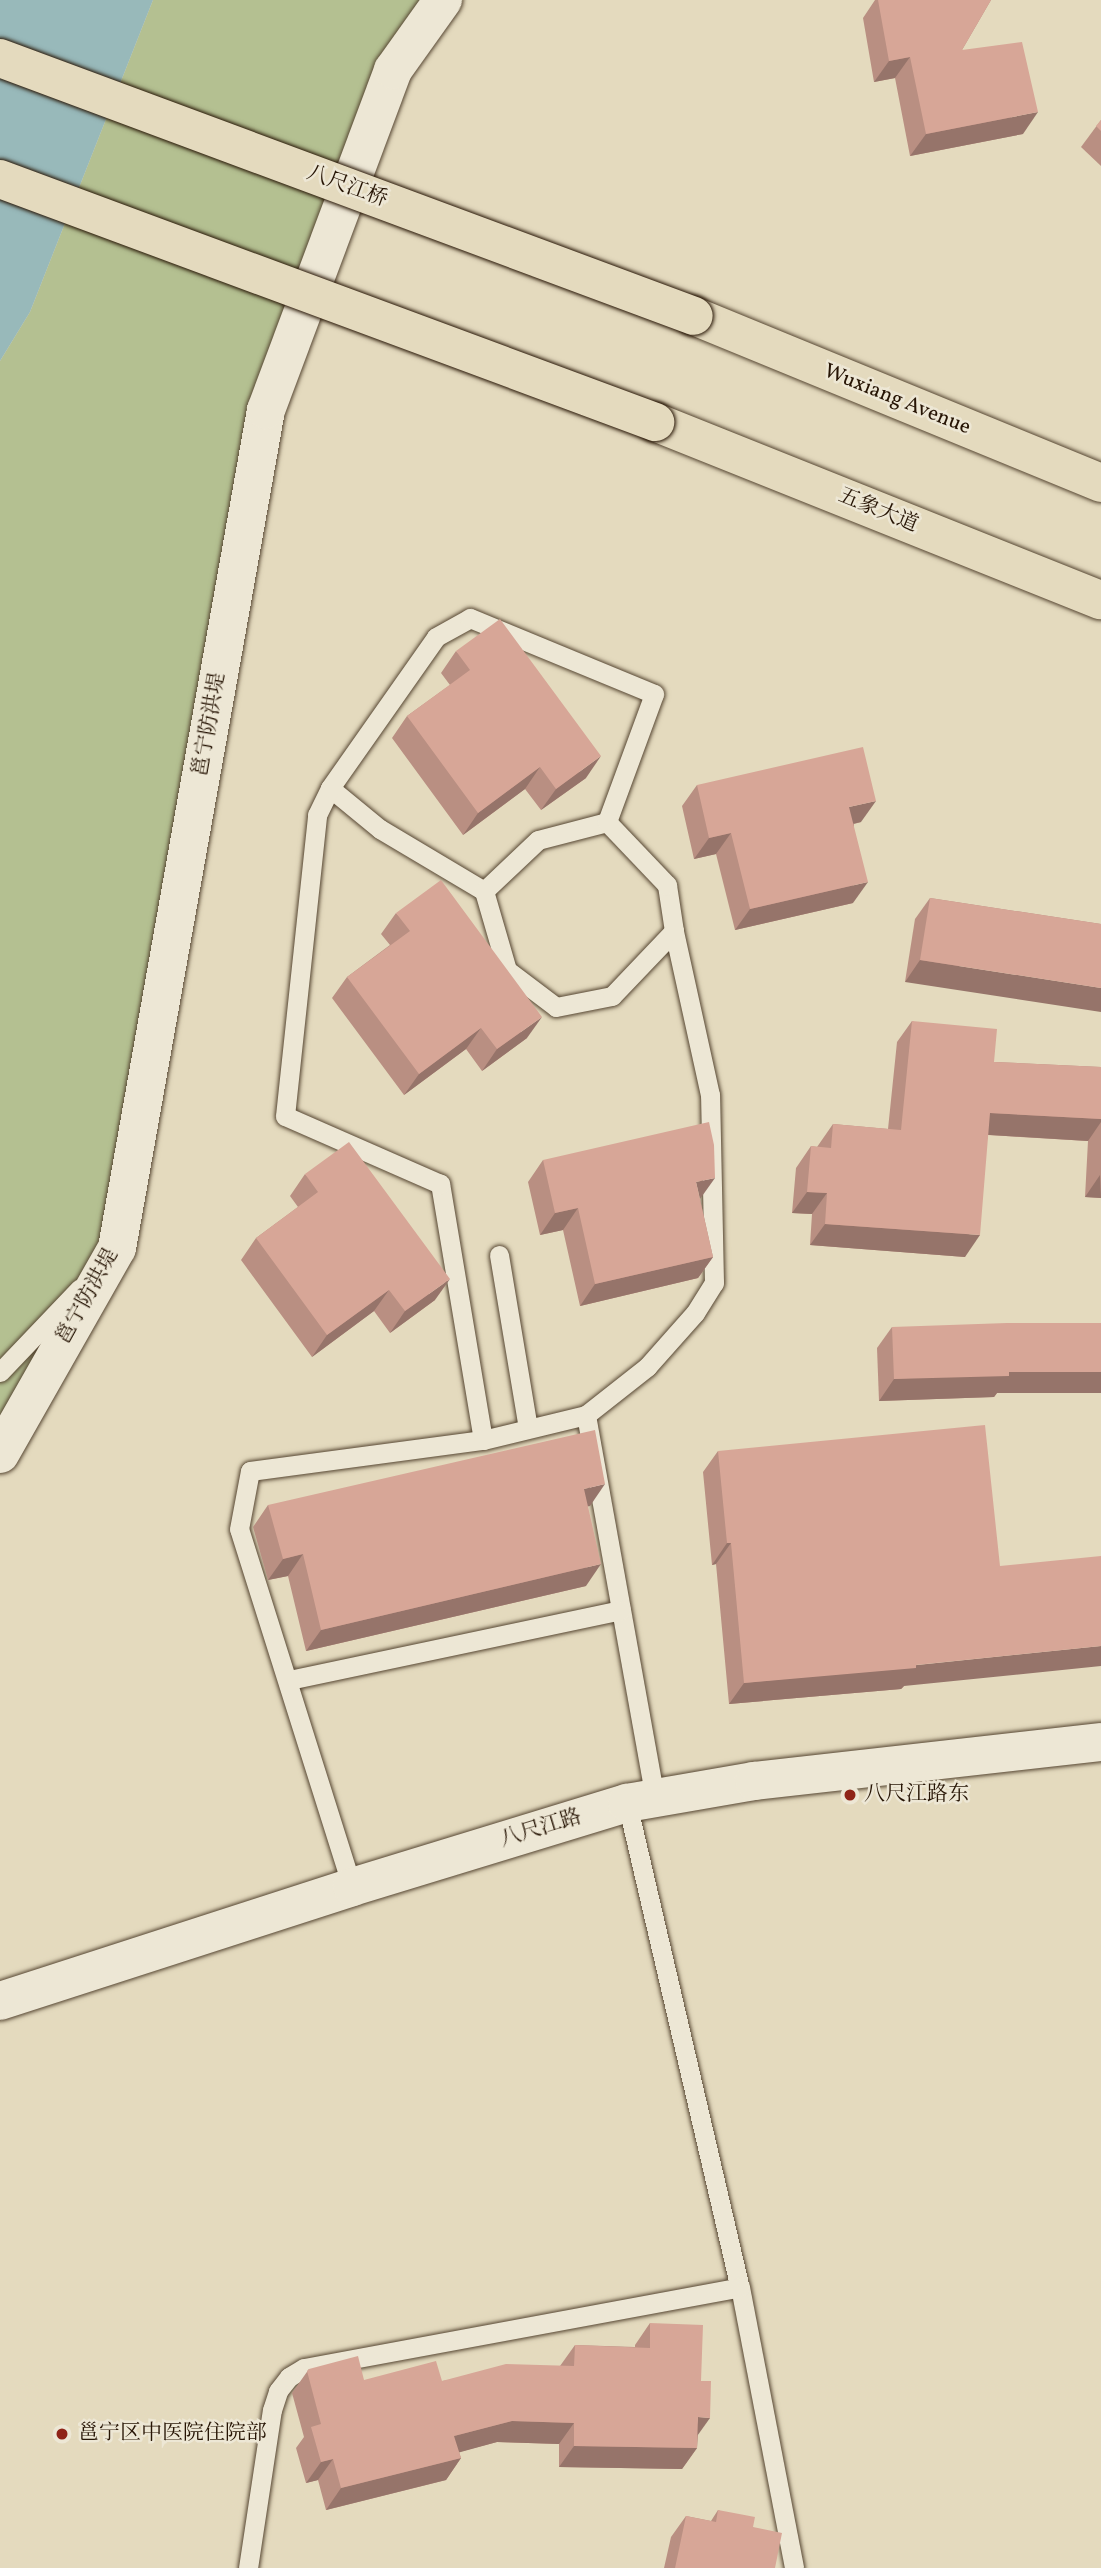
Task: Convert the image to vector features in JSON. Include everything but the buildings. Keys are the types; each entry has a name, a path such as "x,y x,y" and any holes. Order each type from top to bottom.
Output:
{"main road":[{"name":"八尺江桥","path":"0,58 694,316"},
{"name":"五象大道","path":"0,179 655,422 1101,600"},
{"name":"Wuxiang Avenue","path":"694,316 1101,483"}],"street":[{"name":"邕宁防洪堤","path":"0,1454 117,1248 266,410 393,70 443,0"},
{"name":"八尺江路","path":"0,2001 352,1887 641,1800 754,1781 1101,1742"}],"lane":[{"path":"483,1440 440,1184 285,1116 317,815 330,788 436,637 470,618 654,694 607,822"},
{"path":"330,788 380,829 484,891 508,970 556,1007 612,996 674,931"},
{"path":"484,891 538,840 607,822"},
{"path":"352,1887 289,1680 239,1529 250,1471 483,1440 586,1415 647,1367 695,1313 713,1283 710,1095 674,931 667,885 607,822"},
{"path":"0,1372 117,1248"},
{"path":"499,1255 528,1428"},
{"path":"586,1415 621,1610 641,1800 794,2568"},
{"path":"289,1680 621,1610"},
{"path":"248,2568 272,2410 278,2391 289,2377 304,2368 740,2287"}],"green space":[{"path":"153,0 443,0 266,410 117,1248 0,1454 0,361 30,312"}],"water":[{"path":"0,0 153,0 30,312 0,361"}],"place":[{"name":"八尺江路东","path":"850,1795"},
{"name":"邕宁区中医院住院部","path":"62,2434"}]}
